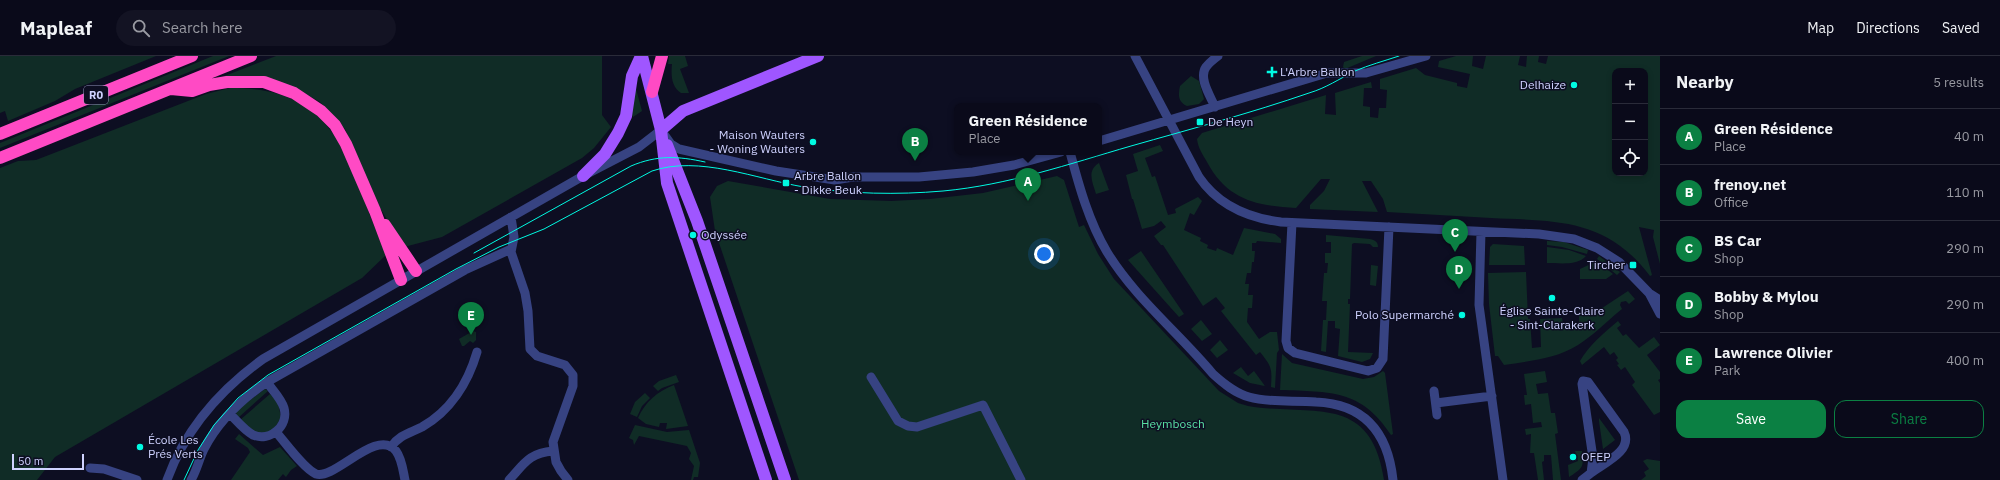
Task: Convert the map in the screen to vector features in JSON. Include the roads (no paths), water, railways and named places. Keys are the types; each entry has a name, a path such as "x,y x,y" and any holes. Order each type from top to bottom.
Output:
{"highway":[{"name":"R0","path":"0,134 192,56"},
{"name":"R0","path":"0,158 250,56"},
{"path":"652,92 662,56"},
{"path":"171,89 192,91 210,85 227,82 254,81 275,85 304,98 321,111 341,134 375,211 401,280"},
{"path":"375,211 416,271"}],"main road":[{"path":"642,56 661,130 667,183 766,480"},
{"path":"582,176 605,154 618,133 626,116 632,76 642,56"},
{"path":"661,130 683,111 818,56"},
{"path":"661,130 697,221 785,480"}],"street":[{"path":"1135,56 1199,177 1216,196 1230,206 1254,217 1292,223 1560,236 1587,243 1604,251 1619,262 1650,293 1660,300"},
{"path":"1215,107 1205,83 1204,73 1207,65 1218,56"},
{"path":"1102,141 1327,73 1366,73 1426,56"},
{"path":"167,480 176,457 193,428 222,393 244,373 269,355 582,176 639,147 661,130 671,144 679,149 776,170 835,180 852,177 920,177 965,173 1001,168 1050,155"},
{"path":"1071,155 1091,220 1107,251 1132,286 1213,374 1228,387 1250,398 1277,401 1332,403 1352,410 1368,421 1379,434 1387,449 1393,480"},
{"path":"511,217 514,237 511,250 525,293 531,351 540,358 565,365 571,371 574,380 554,437 553,451 558,467 568,480"},
{"path":"1292,223 1286,341 1288,348 1295,353 1368,371 1377,368 1383,359 1389,227"},
{"path":"1481,232 1478,297 1503,480"},
{"path":"191,480 206,445 230,414 266,382 465,270 511,250"},
{"path":"1650,293 1660,314"},
{"path":"391,447 396,440 434,419 452,402 465,383 477,352"},
{"path":"871,377 898,421 908,426 917,427 983,405 1021,480"},
{"path":"1582,480 1622,451 1626,438 1624,432 1585,381 1582,384 1593,458 1591,473"},
{"path":"230,414 245,429 254,435 266,436 276,432 283,422 284,410 266,382"},
{"path":"1434,391 1437,415"},
{"path":"1436,403 1492,396"},
{"path":"276,432 308,467 320,477 347,460 383,445 391,447 399,456 405,480"},
{"path":"508,480 532,456 538,453 553,451"},
{"path":"90,468 104,469 137,480"}],"tram line":[{"path":"1102,155 1221,121 1315,91 1355,71 1399,56"},
{"path":"184,480 198,450 214,425 238,398 268,375 456,269 499,247 544,229 652,171 670,167 708,167 804,187 856,192 908,193 943,191 991,184 1061,167 1101,155"},
{"path":"474,253 631,166 641,162 659,158 677,158 705,162"}],"place":[{"name":"L'Arbre Ballon","path":"1272,72"},
{"name":"Delhaize","path":"1574,85"},
{"name":"De Heyn","path":"1200,122"},
{"name":"Maison Wauters - Woning Wauters","path":"813,142"},
{"name":"frenoy.net","path":"915,161"},
{"name":"Arbre Ballon - Dikke Beuk","path":"786,183"},
{"name":"Green Résidence","path":"1028,201"},
{"name":"Odyssée","path":"693,235"},
{"name":"BS Car","path":"1455,252"},
{"name":"Tircher","path":"1633,265"},
{"name":"Bobby & Mylou","path":"1459,289"},
{"name":"Église Sainte-Claire - Sint-Clarakerk","path":"1552,298"},
{"name":"Polo Supermarché","path":"1462,315"},
{"name":"Lawrence Olivier","path":"471,335"},
{"name":"École Les Prés Verts","path":"140,447"},
{"name":"OFEP","path":"1573,457"}],"park label":[{"name":"Heymbosch","path":"1173,424"}]}
